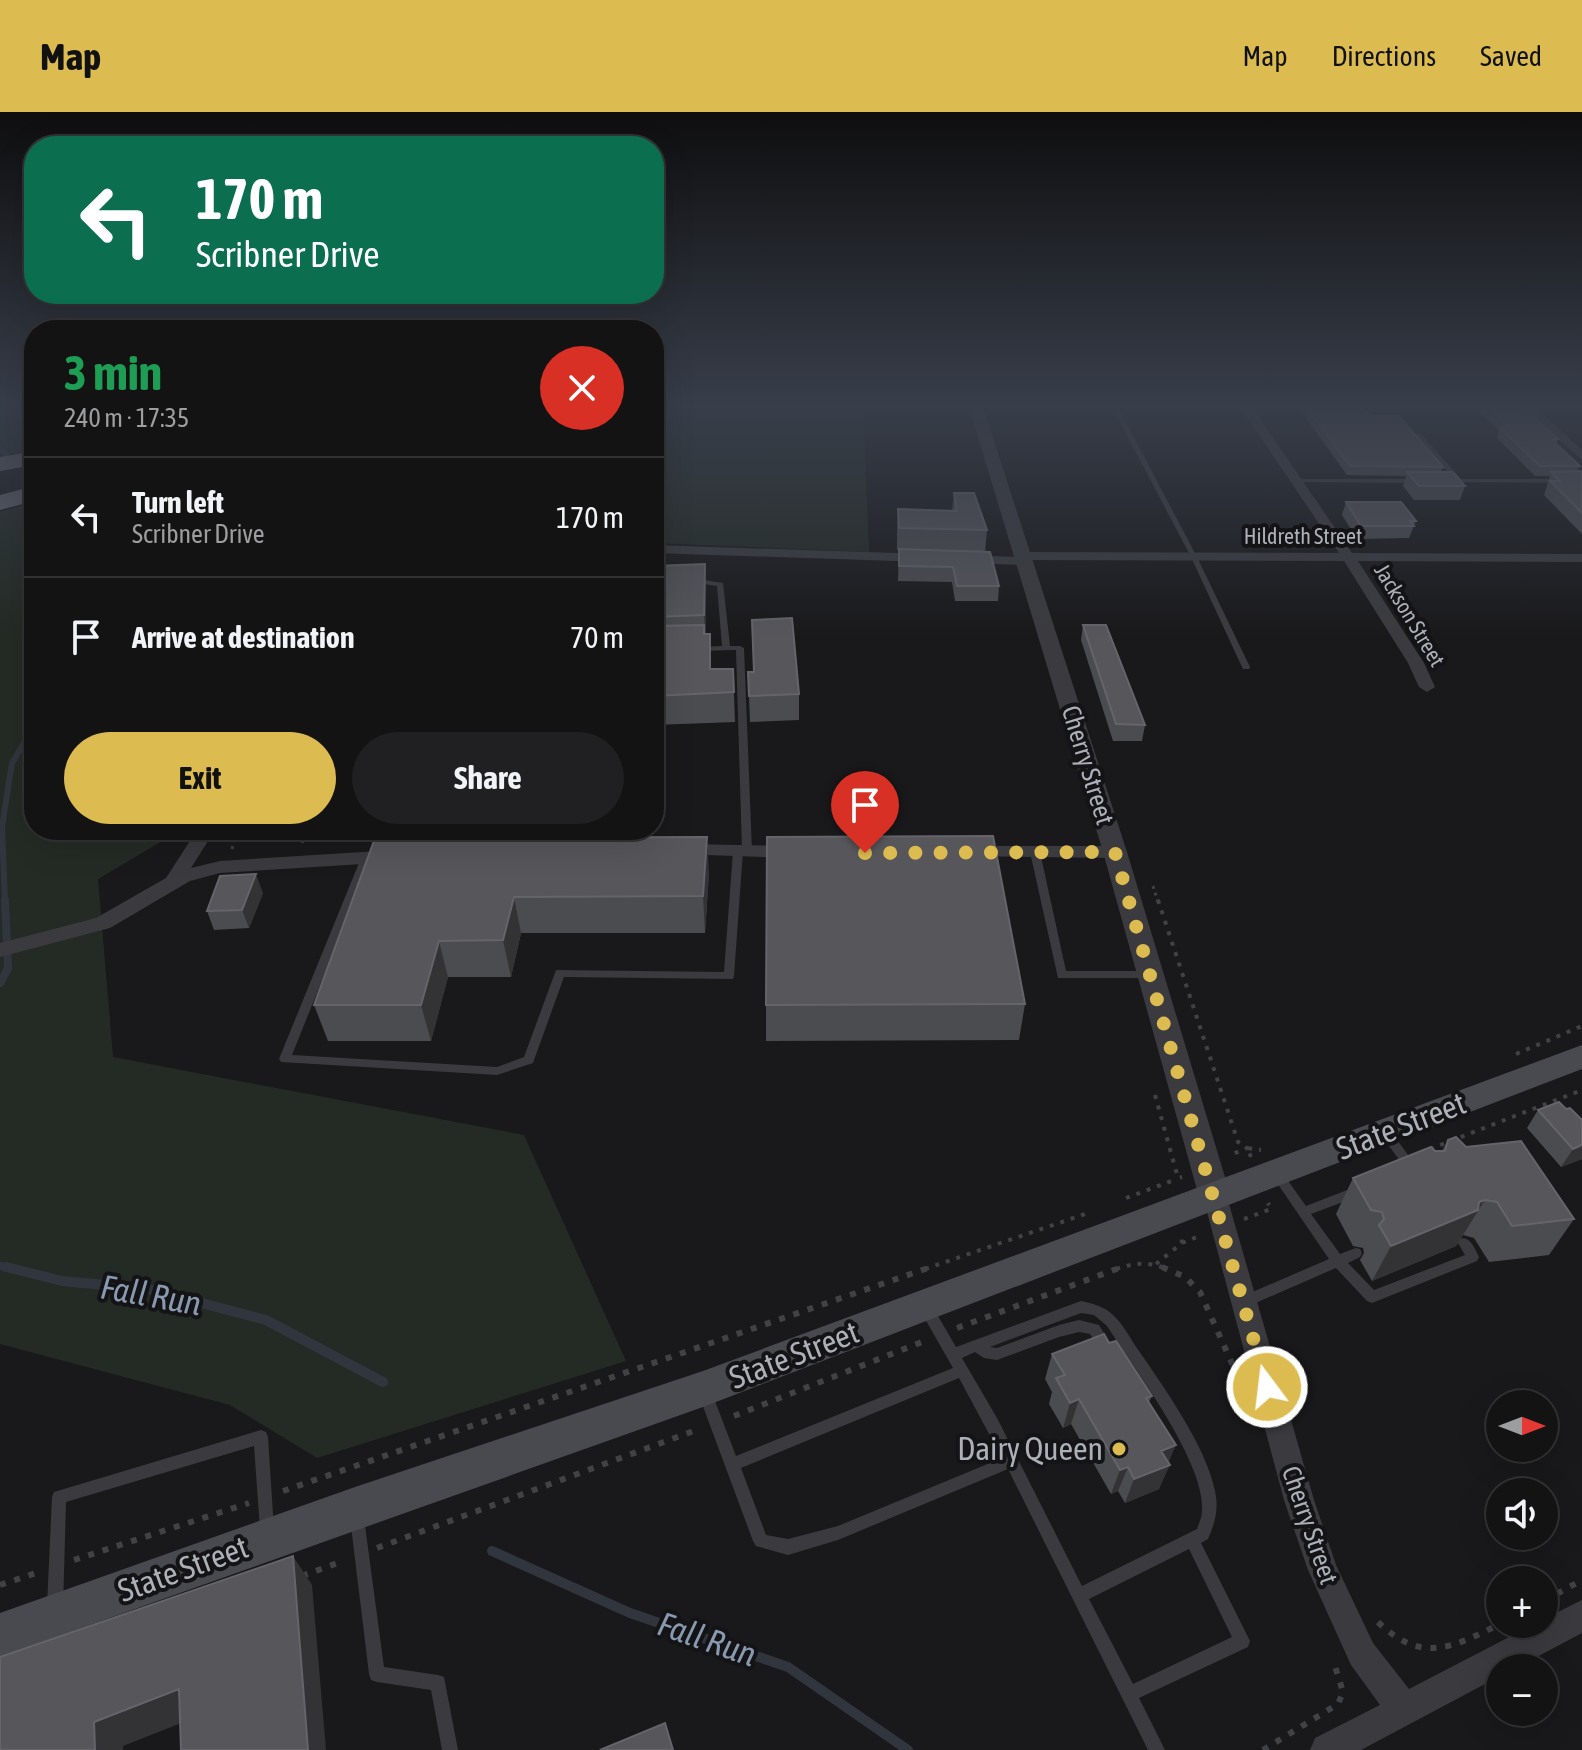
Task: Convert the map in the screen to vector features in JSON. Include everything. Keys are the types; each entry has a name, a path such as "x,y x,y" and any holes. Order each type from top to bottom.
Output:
{"highway":[{"path":"0,503 24,496"}],"main road":[{"name":"State Street","path":"0,1635 355,1508 709,1406 1214,1208 1285,1187 1385,1132 1582,1057"}],"street":[{"name":"Cherry Street","path":"1001,483 1115,852 1299,1500 1323,1570 1362,1654 1403,1709"},
{"name":"Jackson Street","path":"1300,483 1416,663 1427,687"},
{"name":"Hildreth Street","path":"664,549 1025,558 1582,558"},
{"path":"173,882 200,840"},
{"path":"663,850 821,852"},
{"path":"958,852 1115,852"},
{"path":"0,950 103,923 192,873 220,867 411,855"},
{"path":"1327,1750 1582,1616"}],"lane":[{"path":"1155,483 1246,667"},
{"path":"685,580 720,585 726,648"},
{"path":"366,858 285,1059 497,1071 529,1060 560,973 729,976 743,851 740,648 683,649"},
{"path":"1035,852 1062,975 1150,975"},
{"path":"1385,1132 1417,1175"},
{"path":"1400,1176 1417,1175 1427,1165"},
{"path":"1303,1212 1372,1186"},
{"path":"1285,1187 1338,1261 1372,1297 1473,1257 1464,1243"},
{"path":"1244,1302 1356,1253"},
{"path":"952,1355 1081,1307 1097,1310 1112,1322 1149,1392 1189,1444 1207,1488 1210,1512 1203,1534 1080,1595"},
{"path":"933,1320 1011,1461 1157,1750"},
{"path":"978,1346 984,1352 997,1354 1079,1326 1094,1329 1117,1362"},
{"path":"731,1465 961,1371"},
{"path":"709,1406 761,1541 788,1547 838,1533 1011,1461"},
{"path":"54,1615 59,1497 261,1437 268,1539"},
{"path":"355,1508 377,1674 438,1683 450,1750"},
{"path":"1130,1694 1242,1641 1192,1540"}],"path":[{"path":"233,840 230,849 240,850"},
{"path":"302,840 299,848 315,847"},
{"path":"1405,1158 1582,1090"},
{"path":"1115,1203 1178,1178 1248,1233"},
{"path":"1271,1209 1285,1187"},
{"path":"0,1585 265,1498 1102,1208"},
{"path":"1156,1264 1182,1243 1214,1208"},
{"path":"289,1581 361,1554 709,1406 933,1320 1077,1282 1135,1263 1156,1264 1185,1277 1200,1292 1240,1382"},
{"path":"1558,1593 1582,1580"},
{"path":"1371,1611 1381,1626 1423,1649 1453,1648 1486,1631"},
{"path":"1263,1750 1338,1704 1343,1692 1329,1650"}],"shaded area":[{"path":"664,483 866,483 869,552 664,543"},
{"path":"24,505 24,840 164,840 98,879 113,1057 524,1135 626,1361 317,1458 230,1405 0,1344 0,512"}],"building":[{"path":"1417,483 1463,483 1465,486 1419,486"},
{"path":"1552,483 1582,483 1582,513"},
{"path":"954,493 974,493 987,530 899,528 898,509 957,511"},
{"path":"1346,502 1401,502 1416,521 1410,521 1414,526 1361,526"},
{"path":"899,549 990,552 999,586 957,586 953,567 899,566"},
{"path":"705,564 704,615 664,617 664,566"},
{"path":"792,618 799,694 749,696 748,672 754,672 752,620"},
{"path":"704,625 704,634 710,634 710,669 733,669 734,692 664,696 664,626"},
{"path":"1083,625 1106,625 1145,725 1116,724"},
{"path":"993,836 1025,1004 766,1005 767,837"},
{"path":"664,837 707,837 703,896 514,897 503,940 439,941 421,1005 314,1005 374,840 664,840"},
{"path":"256,874 242,910 207,911 220,876"},
{"path":"1559,1102 1582,1120 1582,1145 1573,1149 1538,1110"},
{"path":"1456,1137 1466,1147 1521,1141 1574,1219 1512,1226 1497,1202 1485,1200 1479,1202 1478,1210 1391,1246 1379,1225 1384,1219 1382,1212 1371,1210 1353,1178 1431,1147 1435,1151 1445,1151 1448,1140"},
{"path":"1104,1334 1109,1343 1116,1341 1152,1396 1146,1398 1176,1445 1161,1451 1170,1465 1134,1479 1128,1467 1120,1470 1079,1399 1070,1403 1056,1378 1065,1375 1052,1354"},
{"path":"293,1556 308,1750 181,1750 179,1689 94,1722 95,1750 0,1750 0,1657"},
{"path":"665,1723 673,1750 600,1750"}],"waterway":[{"name":"Fall Run","path":"5,902 2,827 12,763 24,743"},
{"name":"Fall Run","path":"0,983 8,968 5,900"},
{"name":"Fall Run","path":"0,1266 14,1269"},
{"name":"Fall Run","path":"6,1267 14,1269"},
{"name":"Fall Run","path":"14,1269 62,1281 148,1289 266,1320 383,1382"},
{"name":"Fall Run","path":"492,1551 630,1613 788,1667 908,1750"}],"place":[{"name":"Dairy Queen","path":"1119,1449"}],"route":[{"path":"865,853 1115,852 1267,1387"}]}
